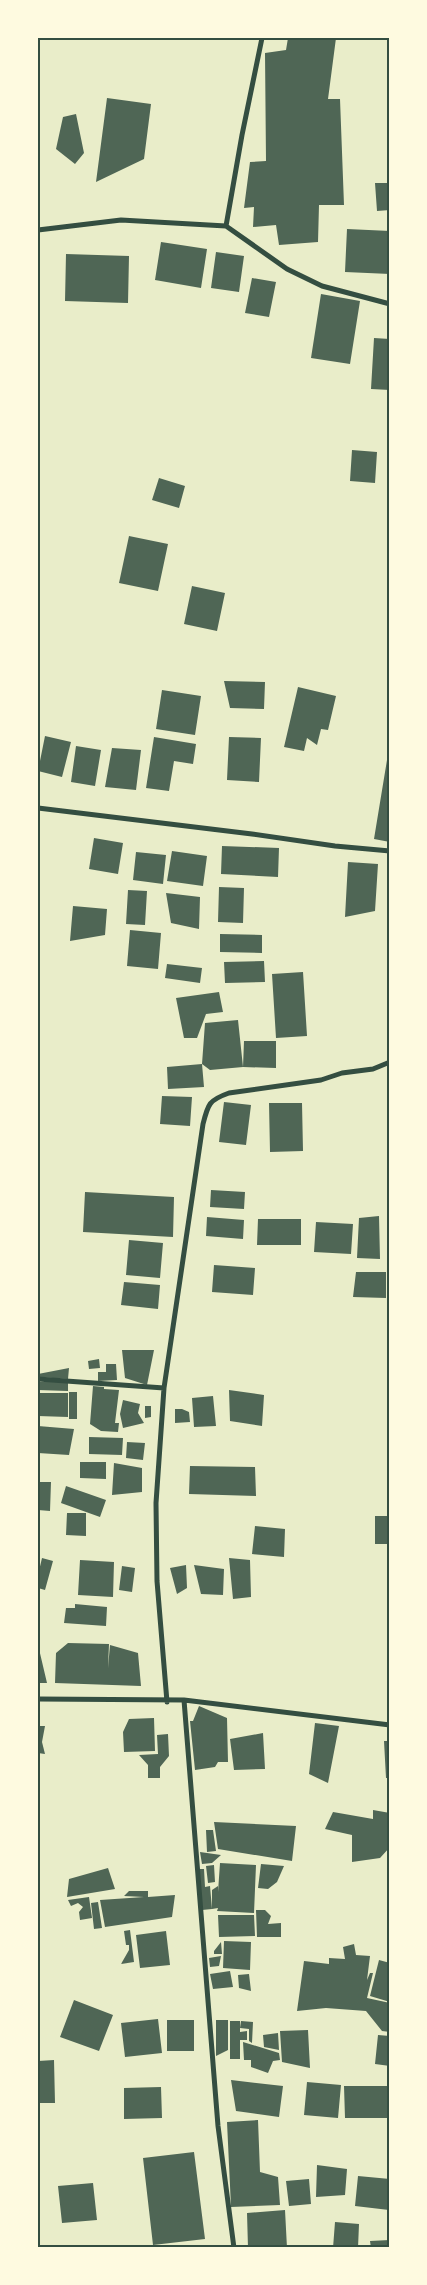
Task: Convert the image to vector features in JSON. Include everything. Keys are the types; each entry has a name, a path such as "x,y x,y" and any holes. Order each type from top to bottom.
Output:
{"street":[{"path":"226,226 262,38"},
{"path":"38,230 121,220 226,226 287,269 322,286 390,304"},
{"path":"38,808 335,846 390,851"},
{"path":"167,1702 157,1581 156,1503 164,1388 203,1124 208,1104 216,1098 229,1093 321,1080 342,1073 373,1069 390,1062"},
{"path":"38,1379 164,1388"},
{"path":"38,1700 167,1702 184,1700 390,1725"},
{"path":"184,1700 218,2126 234,2248"}],"building":[{"path":"288,38 336,38 328,99 340,99 344,205 319,205 318,242 279,245 276,225 253,227 254,207 244,208 250,162 266,161 265,53 286,50"},
{"path":"107,98 151,104 144,159 96,182"},
{"path":"76,114 84,153 75,164 56,149 63,117"},
{"path":"375,183 390,183 390,210 377,211"},
{"path":"347,229 390,231 390,274 345,272"},
{"path":"161,242 207,249 201,288 155,280"},
{"path":"216,252 244,256 239,292 211,288"},
{"path":"66,254 129,256 128,303 65,301"},
{"path":"252,278 276,282 269,317 245,313"},
{"path":"321,294 360,301 350,364 311,358"},
{"path":"374,338 390,339 390,390 371,389"},
{"path":"352,450 377,452 375,483 350,481"},
{"path":"159,478 185,486 179,508 152,500"},
{"path":"129,536 168,544 158,591 119,583"},
{"path":"192,586 225,593 217,631 184,624"},
{"path":"224,681 265,682 264,709 230,708"},
{"path":"298,687 336,696 328,730 321,729 317,745 307,738 304,751 284,747"},
{"path":"162,690 201,696 195,735 156,729"},
{"path":"45,736 71,742 62,777 38,771"},
{"path":"154,737 196,744 193,764 174,761 169,791 146,788"},
{"path":"229,737 261,738 259,782 227,780"},
{"path":"76,746 101,750 95,786 71,782"},
{"path":"112,748 141,750 136,790 105,787"},
{"path":"387,760 390,760 390,842 374,839"},
{"path":"94,838 123,843 118,874 89,869"},
{"path":"222,846 279,848 278,877 221,874"},
{"path":"172,851 207,856 203,886 167,881"},
{"path":"136,852 166,855 163,884 133,880"},
{"path":"348,862 378,864 375,911 345,917"},
{"path":"219,887 244,888 243,923 218,922"},
{"path":"128,890 147,891 145,925 126,924"},
{"path":"166,893 200,897 199,929 171,923"},
{"path":"73,906 107,909 105,935 70,941"},
{"path":"130,930 161,933 158,969 127,966"},
{"path":"220,934 262,935 262,953 220,952"},
{"path":"264,961 265,982 225,983 224,962"},
{"path":"167,964 202,968 200,983 165,978"},
{"path":"303,972 307,1036 276,1038 272,974"},
{"path":"219,992 223,1012 206,1014 197,1038 184,1038 176,998"},
{"path":"238,1020 243,1067 210,1070 202,1064 205,1023"},
{"path":"244,1041 276,1041 276,1068 243,1067"},
{"path":"202,1064 204,1087 168,1089 167,1067"},
{"path":"162,1096 192,1097 190,1126 160,1124"},
{"path":"224,1102 251,1105 246,1145 219,1142"},
{"path":"269,1103 302,1103 303,1151 270,1152"},
{"path":"211,1190 245,1192 244,1209 210,1207"},
{"path":"85,1192 174,1197 173,1237 83,1232"},
{"path":"379,1216 380,1259 357,1258 359,1218"},
{"path":"207,1217 244,1220 243,1239 206,1236"},
{"path":"258,1219 301,1219 301,1245 257,1245"},
{"path":"316,1222 353,1224 351,1254 314,1252"},
{"path":"129,1240 163,1243 160,1278 126,1275"},
{"path":"214,1265 255,1268 253,1295 212,1292"},
{"path":"356,1272 386,1272 386,1298 353,1297"},
{"path":"124,1282 160,1285 158,1309 121,1305"},
{"path":"122,1350 154,1350 147,1385 125,1378"},
{"path":"99,1359 100,1368 89,1369 88,1361"},
{"path":"106,1364 116,1364 117,1380 98,1381 98,1372 106,1372"},
{"path":"69,1368 68,1379 38,1377 38,1374"},
{"path":"38,1382 68,1382 68,1391 38,1390"},
{"path":"93,1386 119,1390 115,1423 119,1423 118,1432 101,1431 90,1424"},
{"path":"229,1390 264,1395 262,1426 230,1421"},
{"path":"69,1392 77,1392 77,1419 69,1419"},
{"path":"38,1393 68,1393 68,1417 38,1416"},
{"path":"213,1396 216,1426 194,1427 192,1398"},
{"path":"123,1400 140,1404 138,1413 144,1423 123,1428 120,1414"},
{"path":"145,1406 151,1406 151,1417 145,1418"},
{"path":"175,1409 189,1412 190,1422 175,1423"},
{"path":"38,1426 74,1429 69,1455 38,1453"},
{"path":"89,1437 123,1438 122,1455 89,1454"},
{"path":"127,1442 145,1443 143,1460 126,1458"},
{"path":"80,1462 106,1462 106,1479 80,1478"},
{"path":"114,1463 142,1468 142,1492 112,1495"},
{"path":"190,1466 255,1467 256,1496 189,1494"},
{"path":"38,1482 51,1482 50,1511 38,1510"},
{"path":"66,1486 106,1500 100,1517 61,1503"},
{"path":"67,1513 86,1513 86,1536 66,1535"},
{"path":"375,1516 390,1516 390,1544 375,1544"},
{"path":"255,1526 285,1529 284,1557 252,1554"},
{"path":"42,1558 53,1561 45,1590 38,1588 38,1575"},
{"path":"229,1558 250,1560 251,1597 233,1599"},
{"path":"80,1560 114,1562 113,1597 78,1595"},
{"path":"186,1565 187,1588 177,1594 170,1568"},
{"path":"194,1565 224,1569 223,1595 201,1594"},
{"path":"122,1566 135,1568 132,1592 119,1590"},
{"path":"75,1604 107,1607 106,1626 64,1623 66,1608 75,1608"},
{"path":"68,1643 109,1644 108,1668 110,1645 138,1653 141,1686 55,1683 56,1653"},
{"path":"39,1649 47,1683 38,1683"},
{"path":"199,1706 227,1718 228,1762 218,1762 215,1767 195,1770 190,1721 193,1721"},
{"path":"154,1718 155,1751 124,1752 123,1732 129,1719"},
{"path":"315,1723 339,1726 328,1783 309,1774"},
{"path":"38,1726 45,1726 42,1742 45,1754 38,1753"},
{"path":"263,1733 265,1769 234,1770 230,1739"},
{"path":"168,1734 169,1756 160,1767 160,1778 148,1778 148,1765 139,1755 158,1754 157,1735"},
{"path":"384,1741 390,1741 390,1778 386,1778"},
{"path":"373,1810 390,1813 390,1847 380,1858 352,1862 352,1835 325,1829 333,1812 373,1819"},
{"path":"214,1822 296,1826 292,1861 218,1849"},
{"path":"206,1830 213,1830 216,1851 207,1852"},
{"path":"200,1852 221,1855 212,1863 202,1864"},
{"path":"220,1863 256,1865 254,1913 217,1911 218,1908 212,1909 212,1890 218,1886 218,1892"},
{"path":"261,1864 284,1866 277,1882 268,1889 258,1888"},
{"path":"214,1865 215,1882 208,1883 206,1866"},
{"path":"108,1868 115,1889 67,1897 69,1879"},
{"path":"199,1869 204,1869 205,1887 210,1886 212,1909 202,1910"},
{"path":"129,1891 148,1891 148,1897 175,1895 172,1917 105,1927 100,1900 144,1897 124,1896"},
{"path":"89,1897 92,1918 80,1920 79,1912 83,1907 78,1903 71,1906 68,1900"},
{"path":"98,1902 102,1928 94,1929 91,1903"},
{"path":"256,1910 265,1910 271,1916 268,1924 281,1923 281,1937 257,1937"},
{"path":"218,1915 254,1915 255,1936 219,1937"},
{"path":"130,1930 134,1962 121,1964 129,1950 129,1945 126,1945 124,1931"},
{"path":"166,1931 170,1965 140,1968 136,1935"},
{"path":"224,1941 251,1942 250,1970 223,1968"},
{"path":"221,1942 222,1954 214,1954 214,1951"},
{"path":"354,1944 356,1955 370,1956 367,1980 370,1973 373,1973 367,1998 390,2003 390,2032 382,2031 366,2011 326,2008 297,2011 304,1961 329,1964 329,1958 345,1959 343,1947"},
{"path":"221,1956 219,1966 210,1967 209,1958"},
{"path":"379,1960 390,1963 390,2002 370,1996"},
{"path":"230,1971 233,1987 213,1989 210,1974"},
{"path":"249,1974 251,1991 239,1988 238,1975"},
{"path":"74,2000 113,2015 99,2051 60,2037"},
{"path":"158,2019 162,2053 125,2057 121,2023"},
{"path":"167,2020 194,2020 194,2051 167,2051"},
{"path":"216,2020 228,2020 228,2050 216,2056"},
{"path":"230,2021 240,2021 240,2032 247,2031 247,2040 240,2040 240,2059 230,2059"},
{"path":"241,2021 253,2022 252,2043 249,2041 249,2029 240,2028"},
{"path":"308,2030 310,2068 282,2062 280,2031"},
{"path":"278,2033 279,2050 264,2047 263,2035"},
{"path":"378,2035 390,2036 390,2066 375,2064"},
{"path":"243,2042 279,2053 280,2060 273,2061 268,2073 251,2067 251,2060 244,2060"},
{"path":"54,2060 55,2103 38,2103 38,2061"},
{"path":"231,2080 283,2086 279,2117 236,2111"},
{"path":"307,2082 341,2085 338,2118 304,2115"},
{"path":"344,2086 390,2086 390,2118 345,2118"},
{"path":"161,2087 162,2118 124,2119 124,2088"},
{"path":"258,2120 260,2172 278,2177 280,2205 231,2207 227,2122"},
{"path":"194,2152 205,2239 153,2245 143,2158"},
{"path":"317,2165 347,2169 345,2195 316,2197"},
{"path":"358,2176 390,2179 389,2210 355,2206"},
{"path":"309,2179 311,2204 289,2206 286,2181"},
{"path":"93,2183 97,2220 62,2223 58,2186"},
{"path":"285,2210 287,2248 248,2248 247,2213"},
{"path":"335,2222 359,2224 358,2248 333,2248"},
{"path":"390,2240 390,2248 371,2248 370,2241"}]}
